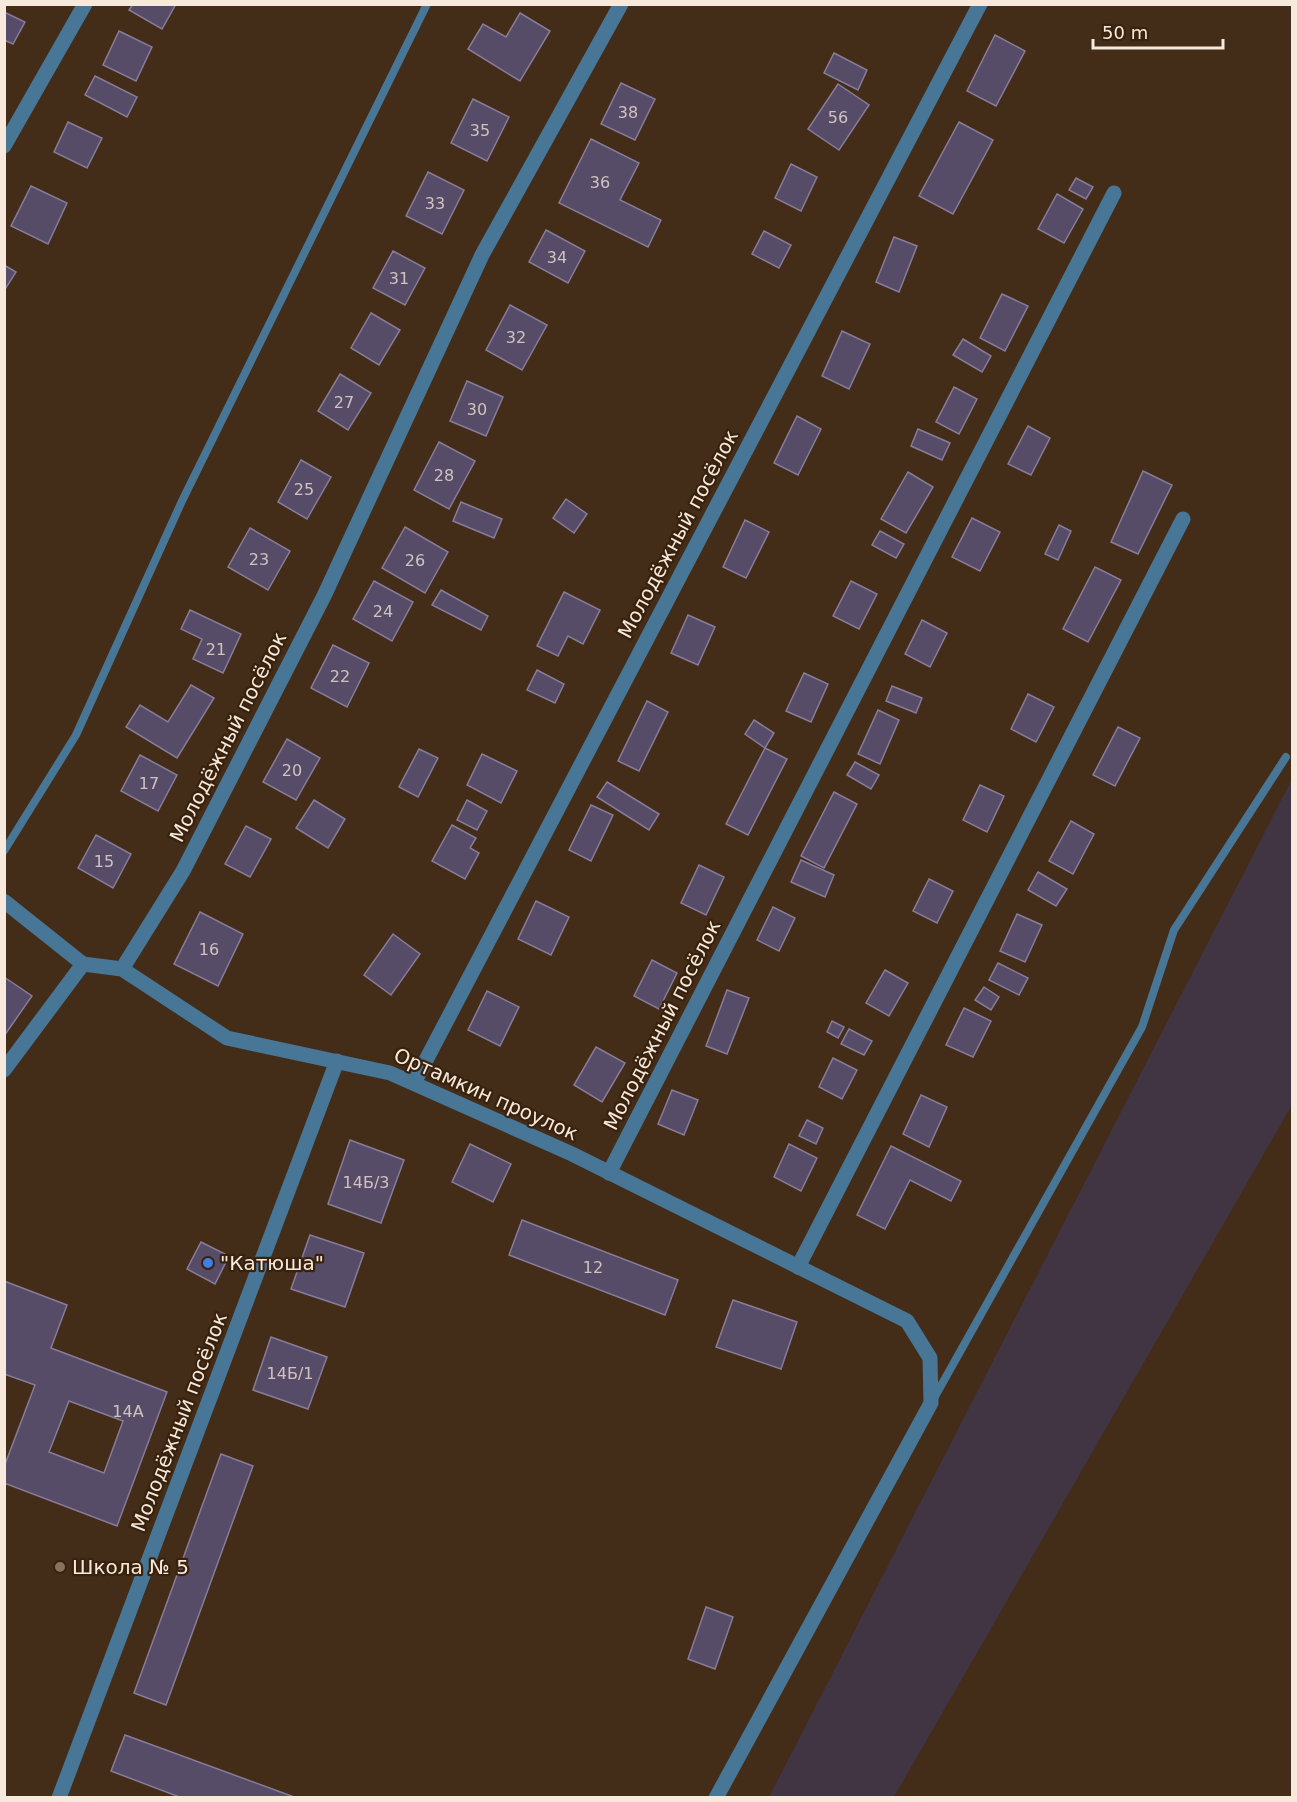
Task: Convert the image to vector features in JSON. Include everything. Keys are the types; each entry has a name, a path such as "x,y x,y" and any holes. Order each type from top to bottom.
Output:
{"street":[{"path":"4,146 85,4"},
{"name":"Молодёжный посёлок","path":"122,969 183,871 324,596 482,255 621,4"},
{"name":"Молодёжный посёлок","path":"414,1083 980,4"},
{"name":"Молодёжный посёлок","path":"609,1173 1114,193"},
{"path":"798,1267 1183,519"},
{"path":"4,901 83,964 4,1070"},
{"name":"Ортамкин проулок","path":"83,964 122,969 227,1038 390,1072 609,1173 907,1321 930,1358 931,1403"},
{"name":"Молодёжный посёлок","path":"59,1797 337,1061"},
{"path":"716,1797 931,1403"}],"lane":[{"path":"4,851 76,735 182,501 427,4"},
{"path":"931,1403 1142,1027 1174,930 1286,758"}],"shaded area":[{"path":"1292,779 1292,1105 894,1797 769,1797"}],"building":[{"path":"133,4 176,4 162,29 129,10"},
{"path":"4,12 25,22 13,44 4,40"},
{"path":"520,13 550,31 520,81 468,49 483,24 506,37"},
{"path":"119,31 152,47 136,81 103,65"},
{"path":"995,35 1025,51 996,106 967,91"},
{"path":"834,53 867,70 858,90 824,73"},
{"path":"95,76 137,97 127,117 85,95"},
{"path":"621,83 655,99 635,140 601,124"},
{"path":"838,84 869,105 839,150 808,129"},
{"path":"473,99 509,117 487,161 451,143"},
{"path":"68,122 102,138 87,168 54,152"},
{"path":"959,122 993,140 953,214 919,196"},
{"path":"591,139 639,163 620,200 661,220 648,247 559,203"},
{"path":"791,164 817,177 801,211 775,198"},
{"path":"428,172 464,190 442,234 406,216"},
{"path":"1076,178 1093,187 1086,199 1069,190"},
{"path":"31,186 67,203 48,244 11,226"},
{"path":"1057,194 1083,209 1064,243 1038,229"},
{"path":"546,230 585,251 568,283 529,262"},
{"path":"764,231 791,245 779,268 752,254"},
{"path":"894,237 917,246 899,292 876,282"},
{"path":"393,251 425,268 405,305 373,288"},
{"path":"4,265 16,272 4,291"},
{"path":"1002,294 1028,306 1005,351 980,338"},
{"path":"510,305 547,325 522,370 486,350"},
{"path":"371,313 400,330 379,365 351,348"},
{"path":"842,331 870,344 849,389 822,376"},
{"path":"963,339 991,356 982,372 953,355"},
{"path":"340,374 371,393 348,430 318,411"},
{"path":"467,381 503,397 486,436 450,421"},
{"path":"954,387 977,399 959,434 936,422"},
{"path":"797,416 821,429 798,475 774,463"},
{"path":"1028,426 1050,438 1031,475 1008,464"},
{"path":"918,429 950,443 942,460 911,446"},
{"path":"439,442 475,461 449,509 414,490"},
{"path":"301,460 331,477 307,519 278,502"},
{"path":"1143,471 1172,485 1138,554 1111,542"},
{"path":"908,472 933,487 906,533 881,519"},
{"path":"566,499 587,514 574,533 553,518"},
{"path":"461,502 502,519 494,538 453,521"},
{"path":"972,518 1000,532 980,571 952,557"},
{"path":"745,520 769,532 746,578 723,567"},
{"path":"1059,525 1071,531 1058,560 1045,554"},
{"path":"405,527 448,552 425,593 382,568"},
{"path":"250,528 290,551 268,590 228,567"},
{"path":"880,531 904,544 896,558 872,545"},
{"path":"1095,567 1121,580 1088,642 1063,629"},
{"path":"374,581 413,602 392,641 353,619"},
{"path":"851,581 877,594 859,629 833,616"},
{"path":"441,590 488,616 481,630 432,605"},
{"path":"564,592 600,610 583,644 568,636 558,656 537,646"},
{"path":"190,610 241,634 223,673 193,659 202,639 181,629"},
{"path":"688,615 715,627 698,665 671,653"},
{"path":"922,620 947,633 930,667 905,654"},
{"path":"333,645 369,663 347,707 311,688"},
{"path":"537,670 564,684 555,703 527,690"},
{"path":"804,673 828,684 811,722 786,711"},
{"path":"191,685 214,698 177,758 126,727 140,705 168,722"},
{"path":"892,686 922,698 916,713 886,701"},
{"path":"1028,694 1054,707 1036,742 1011,729"},
{"path":"647,701 668,712 639,771 618,761"},
{"path":"878,710 899,720 880,764 858,754"},
{"path":"754,720 774,733 765,748 745,734"},
{"path":"1118,727 1140,738 1115,786 1093,775"},
{"path":"287,739 320,758 296,800 263,782"},
{"path":"765,748 787,759 748,835 726,824"},
{"path":"419,749 438,758 418,797 399,787"},
{"path":"482,754 517,771 501,803 467,785"},
{"path":"140,755 177,775 158,811 121,791"},
{"path":"855,762 879,775 871,789 847,775"},
{"path":"607,782 659,814 649,830 597,797"},
{"path":"980,785 1004,796 987,832 963,820"},
{"path":"834,792 857,804 824,868 801,856"},
{"path":"314,800 345,819 328,848 296,828"},
{"path":"467,800 487,811 477,830 457,820"},
{"path":"591,805 613,815 591,861 569,850"},
{"path":"1071,821 1094,834 1073,874 1049,861"},
{"path":"452,825 476,838 470,848 479,853 465,879 432,861"},
{"path":"246,826 271,839 250,877 225,864"},
{"path":"96,835 131,854 113,888 78,868"},
{"path":"801,860 834,875 825,897 791,882"},
{"path":"699,865 724,877 706,915 681,903"},
{"path":"1038,872 1067,889 1056,906 1028,890"},
{"path":"929,879 953,891 937,923 913,911"},
{"path":"536,901 569,917 551,955 518,939"},
{"path":"773,907 795,918 779,951 757,940"},
{"path":"200,912 243,934 218,986 174,964"},
{"path":"1017,914 1042,925 1025,962 1000,951"},
{"path":"393,934 420,954 391,995 364,975"},
{"path":"652,960 677,973 659,1009 634,996"},
{"path":"998,963 1028,978 1019,995 989,980"},
{"path":"885,970 908,983 889,1016 866,1003"},
{"path":"4,977 32,996 4,1036"},
{"path":"984,987 999,997 991,1010 975,1000"},
{"path":"727,990 749,998 727,1054 706,1046"},
{"path":"487,991 519,1007 500,1046 468,1030"},
{"path":"964,1008 991,1021 973,1057 946,1045"},
{"path":"832,1021 844,1027 838,1038 827,1032"},
{"path":"849,1029 872,1041 864,1055 841,1044"},
{"path":"596,1047 625,1063 602,1102 574,1085"},
{"path":"833,1058 857,1070 842,1099 819,1087"},
{"path":"672,1090 698,1100 684,1135 658,1124"},
{"path":"921,1095 947,1107 929,1147 903,1134"},
{"path":"807,1120 823,1128 816,1144 799,1136"},
{"path":"350,1140 404,1160 381,1223 328,1204"},
{"path":"470,1144 511,1164 493,1202 452,1182"},
{"path":"789,1144 817,1158 801,1191 774,1177"},
{"path":"891,1146 961,1181 951,1201 910,1180 885,1229 857,1215"},
{"path":"522,1220 678,1280 665,1315 509,1255"},
{"path":"310,1235 364,1253 345,1307 291,1289"},
{"name":"\"Катюша\"","path":"201,1242 229,1256 215,1284 187,1269"},
{"path":"4,1281 67,1305 51,1348 167,1392 117,1526 4,1483 4,1467 35,1385 4,1374","holes":["69,1401 123,1421 104,1473 49,1452"]},
{"path":"733,1300 797,1322 781,1369 716,1347"},
{"path":"271,1337 327,1357 308,1409 253,1390"},
{"path":"221,1454 253,1466 166,1705 134,1693"},
{"path":"706,1607 733,1617 715,1669 688,1659"},
{"path":"125,1735 297,1798 182,1798 111,1771"}],"place":[{"name":"\"Катюша\"","path":"208,1263"},
{"name":"Школа № 5","path":"60,1567"}]}
